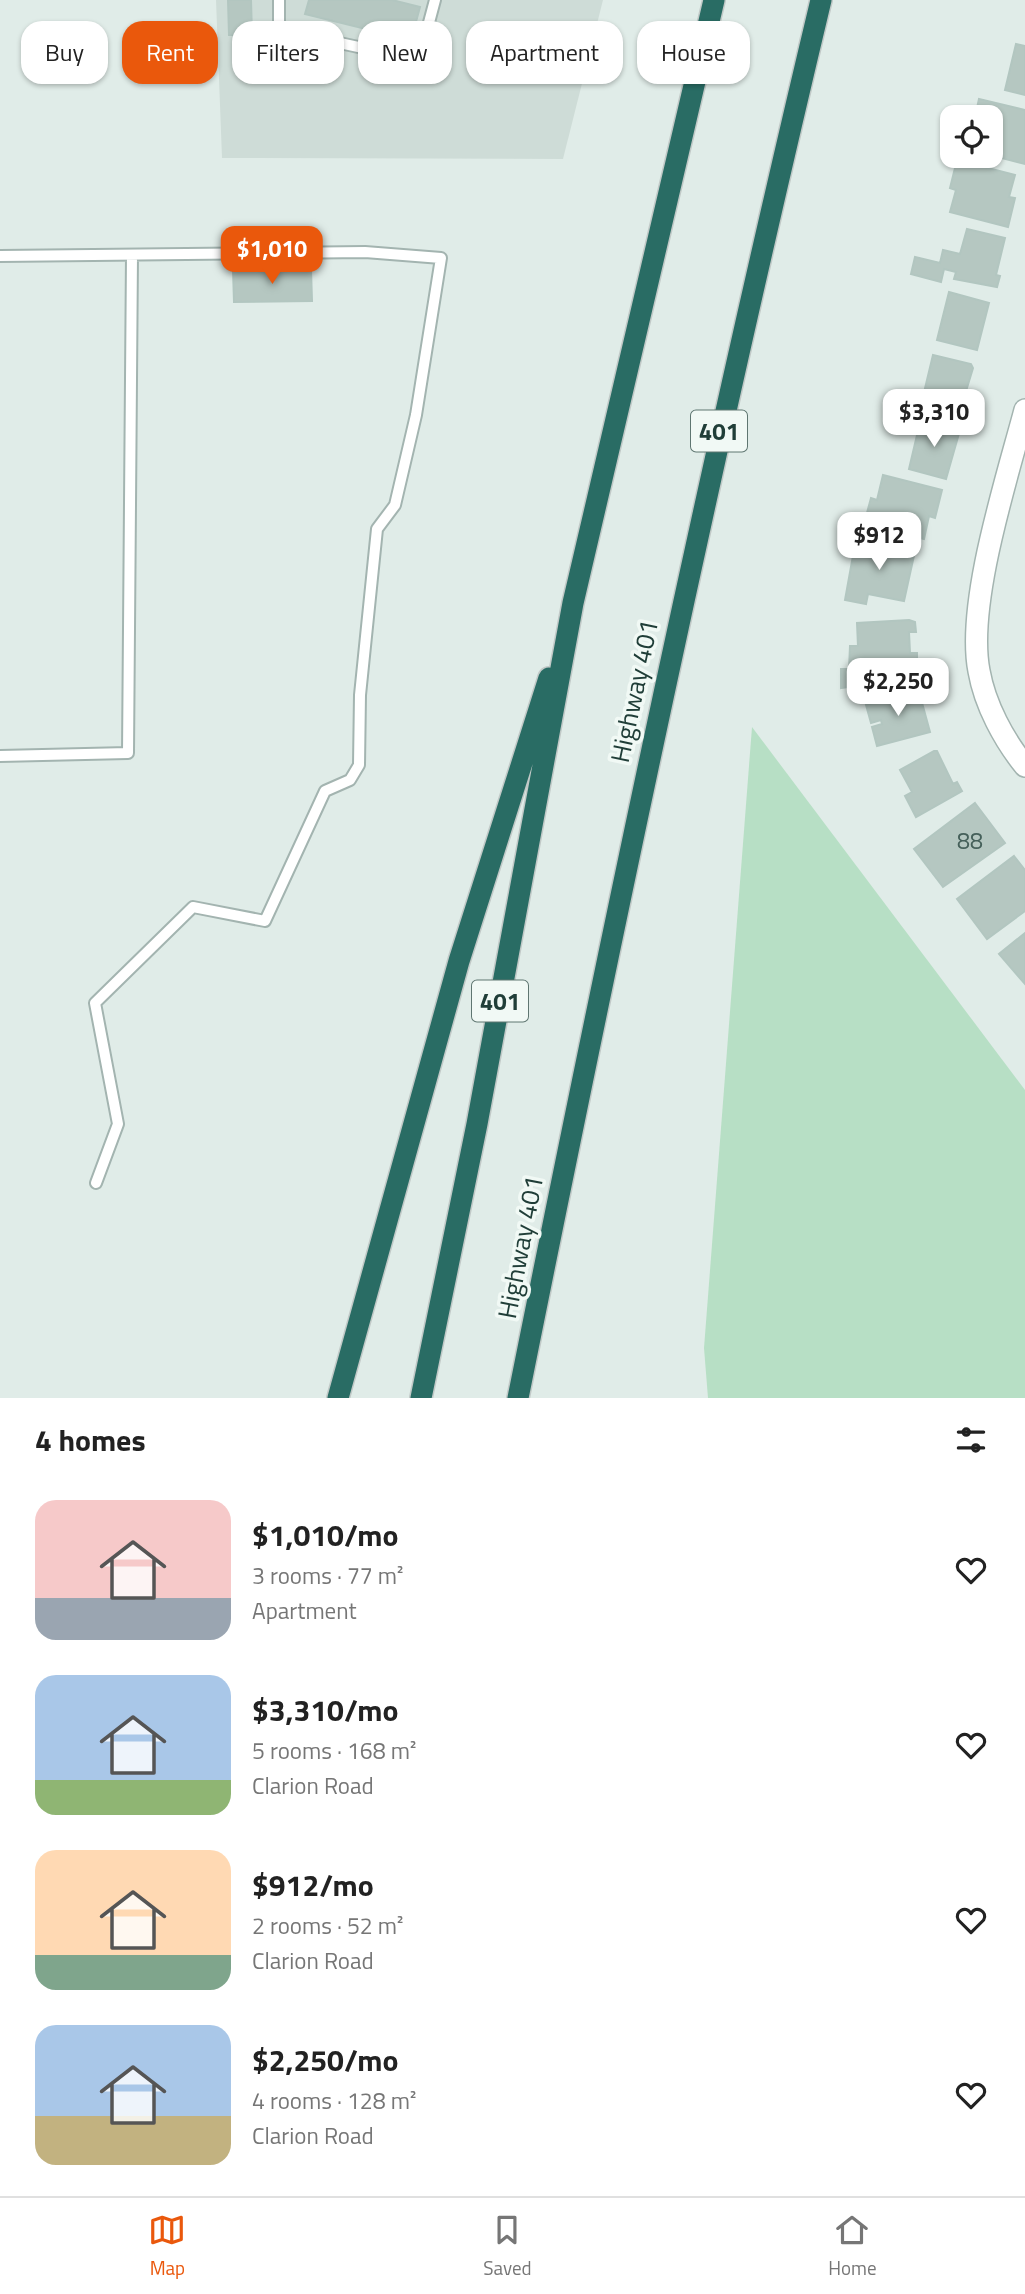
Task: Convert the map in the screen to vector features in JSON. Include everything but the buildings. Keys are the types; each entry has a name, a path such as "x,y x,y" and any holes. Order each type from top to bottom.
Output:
{"highway":[{"name":"401","path":"421,1398 477,1124 573,603 714,0"},
{"name":"Highway 401","path":"518,1398 684,589 744,320 821,0"},
{"path":"338,1398 459,961 573,603"}],"street":[{"path":"1025,410 1018,467 981,588 976,656 991,708 1006,742 1025,766"}],"lane":[{"path":"279,0 279,30 419,60 435,0"},
{"path":"0,256 365,252 441,258 416,415 395,505 377,529 360,695 359,765 350,780 325,791 265,921 193,907 95,1003 118,1124 96,1183"},
{"path":"0,756 128,752 132,254"}],"shaded area":[{"path":"216,0 603,0 598,21 466,21 466,84 582,84 563,159 222,158"}],"green space":[{"path":"752,727 1025,1090 1025,1398 708,1398 704,1348"}]}
